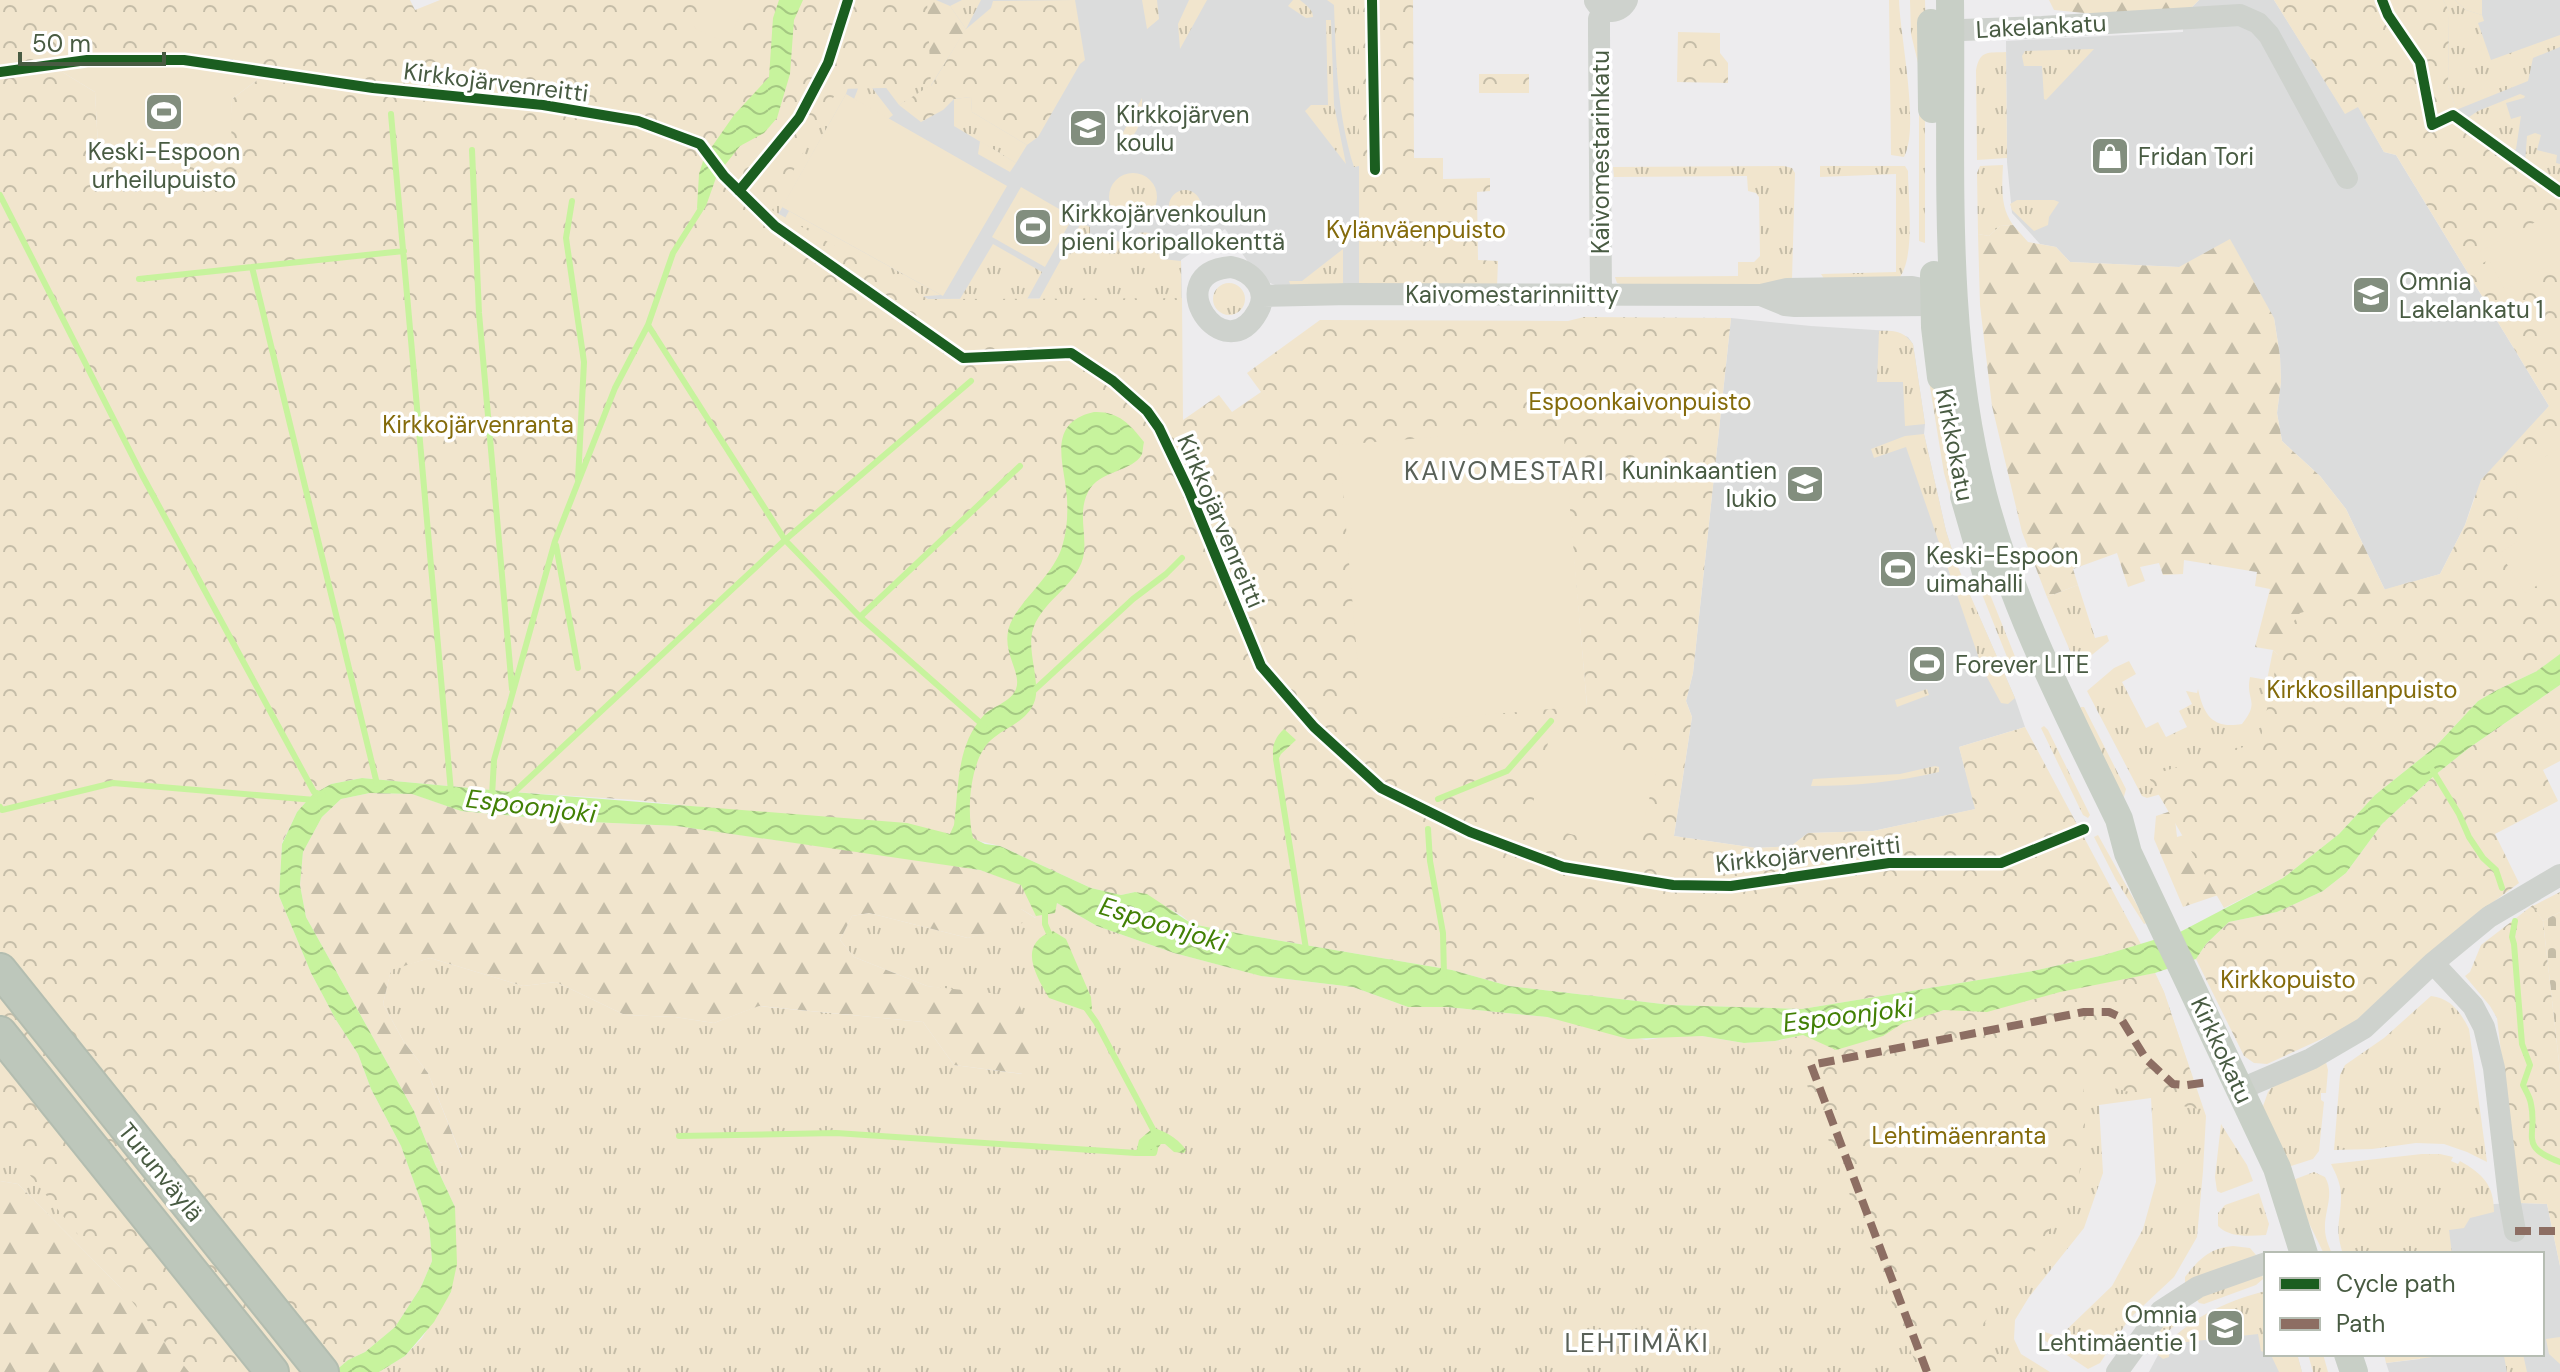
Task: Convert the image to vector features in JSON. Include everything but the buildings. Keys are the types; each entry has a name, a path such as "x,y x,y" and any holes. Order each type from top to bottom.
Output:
{"highway":[{"name":"Turunväylä","path":"0,970 322,1372"},
{"name":"Turunväylä","path":"0,1033 272,1372"}],"main road":[{"name":"Kirkkokatu","path":"1930,0 1940,31 1941,297 1935,327 1953,445 1974,536 2024,665 2101,820 2128,853 2241,1089 2277,1168 2302,1252"},
{"name":"Kirkkokatu","path":"1940,31 1950,0"}],"street":[{"name":"Kaivomestarinkatu","path":"1601,295 1599,5 1614,11 1627,0"},
{"name":"Lakelankatu","path":"1940,31 2240,15 2258,23 2269,35 2347,178"},
{"name":"Kaivomestarinniitty","path":"1263,296 1761,295 1787,289 1912,287 1941,297"},
{"path":"2241,1089 2311,1059 2355,1034 2489,917 2560,875"},
{"path":"2433,963 2473,1006 2484,1027 2494,1068 2515,1231"},
{"path":"2117,1372 2161,1311 2198,1287 2264,1264"}],"shaded area":[{"name":"Kirkkojärven koulu","path":"927,0 1359,0 1359,289 1280,287 1270,283 1253,269 1225,229 1181,260 1182,298 928,299 771,210 838,89"},
{"name":"Omnia Lakelankatu 1","path":"2199,0 2274,0 2345,113 2358,106 2384,152 2396,155 2549,406 2474,498 2465,525 2440,574 2385,590 2346,509 2320,476 2282,441 2277,413 2280,356 2274,318 2179,267 2070,262 2056,247 2040,244 2012,213 2007,162 2006,41 2183,32 2184,12"},
{"path":"2443,0 2560,0 2560,185 2525,163 2456,110 2448,85"},
{"path":"1731,318 1891,331 1908,337 1913,344 1924,434 1946,531 1957,566 2025,727 1959,747 1976,809 1873,831 1808,833 1792,846 1756,848 1674,836 1692,717 1686,701 1693,673"},
{"path":"2494,1204 2547,1204 2560,1266 2560,1372 2389,1372 2386,1363 2420,1359 2420,1356 2544,1356 2544,1252 2425,1252 2422,1227"},
{"name":"Omnia Lehtimäentie 1","path":"2264,1292 2264,1356 2298,1356 2302,1372 2149,1372 2172,1338 2197,1319"}],"green space":[{"name":"Kirkkojärvenranta","path":"0,0 410,0 415,10 440,0 927,0 931,86 965,30 991,8 993,1 1075,0 1085,60 1038,137 1027,145 972,112 971,97 954,99 943,110 921,122 899,105 928,87 838,89 772,210 928,299 1182,298 1183,420 1219,395 1232,412 1261,392 1247,373 1320,320 1731,318 1693,673 1686,701 1692,717 1674,836 1756,848 1791,846 1808,833 1873,831 1975,809 1959,747 2025,727 2141,944 2033,971 1802,1009 1671,1005 1509,986 1452,970 1192,924 1181,915 1135,892 1121,895 1091,888 1000,846 950,834 635,800 362,778 331,784 312,795 297,812 282,843 279,896 311,973 358,1054 371,1089 401,1146 429,1224 432,1261 421,1287 395,1327 334,1372 189,1372 0,1138 0,79 59,70 95,92 98,146 229,152 232,99 256,81 258,67 185,55 92,54 0,65","holes":["1562,426 1587,705 1363,724"]},
{"path":"706,0 747,0 728,41 694,26"},
{"path":"853,0 936,0 950,6 966,29 930,87"},
{"path":"962,0 981,0 966,29 950,6"},
{"path":"1142,0 1157,0 1159,19 1147,29"},
{"path":"1189,0 1207,0 1180,49 1178,24"},
{"path":"1293,0 1305,4 1313,17 1306,18 1288,6"},
{"path":"1327,0 1359,0 1359,166 1354,167 1341,107 1334,5"},
{"name":"Kylänväenpuisto","path":"1359,0 1413,0 1414,158 1443,158 1443,179 1490,178 1490,191 1477,192 1478,260 1498,261 1497,287 1359,289"},
{"path":"1889,0 1899,0 1908,81 1910,125 1904,157 1891,155"},
{"path":"1910,0 1925,0 1927,65 1918,63 1911,34"},
{"path":"2049,0 2199,0 2187,12 2115,16 2054,10"},
{"name":"Kirkkosillanpuisto","path":"2274,0 2443,0 2449,11 2448,85 2456,110 2525,163 2560,185 2560,654 2537,671 2478,701 2435,747 2375,795 2339,834 2283,878 2224,908 2148,776 2260,742 2282,637 2300,613 2440,574 2465,525 2481,480 2549,406 2396,155 2384,152 2358,107 2345,114"},
{"path":"2443,0 2455,0 2466,10 2482,15 2484,21 2478,23 2491,60 2560,35 2560,47 2533,58 2528,81 2456,110 2448,85 2449,11"},
{"path":"2455,0 2482,0 2482,15 2466,10"},
{"path":"1326,20 1331,20 1334,105 1346,164 1305,111 1311,105 1328,105"},
{"path":"1678,32 1720,33 1720,53 1728,63 1728,83 1677,82"},
{"path":"2094,49 2046,100 2042,66 2024,66 2022,56 2025,51"},
{"path":"2006,52 2007,158 1977,160 1976,70 1985,54"},
{"name":"Keski-Espoon urheilupuisto","path":"92,54 185,55 258,67 256,81 232,99 231,137 222,162 215,167 109,159 98,146 95,92 59,70 0,79 0,65"},
{"path":"872,69 930,87 899,105"},
{"path":"1479,74 1529,74 1529,93 1479,93"},
{"path":"827,78 851,78 846,94 779,213 773,217 754,180"},
{"path":"869,84 893,115 888,119 854,99 859,86"},
{"path":"1919,86 1925,88 1925,243 1919,241"},
{"path":"846,94 1007,186 943,296 782,207"},
{"path":"2520,94 2524,98 2506,103 2511,119 2521,116 2516,149 2512,151 2470,122 2469,117"},
{"path":"971,97 972,112 1027,145 1016,163 954,126 954,99"},
{"path":"1142,98 1141,114 1134,135 1114,149"},
{"path":"2535,133 2541,135 2537,150 2557,155 2560,185 2525,163 2527,136"},
{"path":"980,141 1016,163 1010,172 978,154"},
{"path":"2003,165 2004,204 2013,225 2000,226 1989,236 1978,234 1977,173 1980,166"},
{"path":"1820,166 1905,166 1908,171 1909,244 1904,270 1898,279 1825,280 1821,274 1896,272 1896,174 1820,177"},
{"path":"1613,167 1792,168 1795,173 1790,284 1627,286 1617,283 1615,277 1738,276 1738,262 1754,262 1760,256 1759,197 1748,191 1747,176 1614,177"},
{"path":"1133,173 1150,180 1157,197 1150,214 1133,221 1116,214 1109,197 1116,180"},
{"name":"Kirkkojärvenkoulun pieni koripallokenttä","path":"1021,187 1073,217 1045,267 992,237"},
{"path":"1185,190 1196,195 1201,206 1196,217 1185,222 1174,217 1169,206 1174,195"},
{"path":"2017,200 2059,202 2049,217 2048,225 2034,231 2012,210 2010,204"},
{"path":"2560,209 2560,260 2505,290 2489,260 2474,267 2469,257"},
{"path":"789,211 941,295 886,299 783,222"},
{"path":"1081,223 1090,227 1094,240 1100,242 1108,236 1127,246 1139,233 1150,233 1161,243 1162,259 1181,261 1182,341 1014,345"},
{"path":"2013,225 2028,242 2056,247 2070,262 2179,267 2230,239 2274,318 2280,356 2277,413 2282,441 2320,476 2346,509 2385,590 2410,582 2415,589 2560,654 2537,671 2292,668 2273,650 2255,647 2270,589 2255,586 2257,572 2184,560 2183,574 2163,575 2159,563 2140,567 2145,581 2128,587 2117,553 2073,569 2078,585 2047,597 2022,532 1992,406 1980,305 1978,234 1989,236 2000,226"},
{"path":"993,244 1042,272 999,350 927,329 944,299 960,299"},
{"path":"1343,249 1343,283 1340,289 1292,290 1289,281 1302,281"},
{"path":"1229,283 1240,288 1245,299 1240,310 1229,315 1218,310 1213,299 1218,288"},
{"path":"1879,331 1898,332 1913,344 1925,424 1905,426 1903,382 1877,382"},
{"path":"1925,356 1932,361 1951,472 1975,557 2016,659 2013,664 2009,662 1968,559 1944,473"},
{"path":"1563,426 1587,706 1363,725 1339,445"},
{"path":"1924,434 1957,565 2015,698 2008,704 2001,703 1983,670 1906,447 1874,458 1871,449 1905,436"},
{"path":"2560,448 2560,571 2525,593 2500,553 2518,541 2516,473"},
{"path":"2078,585 2095,638 2107,635 2109,641 2077,667 2047,597"},
{"path":"2273,650 2292,668 2312,711 2186,787 2147,798 2142,796 2087,691 2114,668 2129,661 2136,674 2122,682 2146,728 2158,722 2166,737 2187,727 2179,711 2192,704 2186,691 2197,693 2198,689 2203,707 2211,718 2224,724 2242,724 2252,705 2250,677 2267,680"},
{"name":"Kirkkopuisto","path":"2560,685 2560,761 2543,770 2558,801 2495,834 2519,883 2469,920 2350,1026 2267,1064 2254,1063 2244,1056 2196,959 2206,944 2229,922 2277,912 2323,891 2346,873 2382,824 2435,775"},
{"path":"1927,689 1929,695 1897,707 1895,700"},
{"path":"2084,707 2126,789 2122,804 2077,713"},
{"path":"2044,726 2090,815 2088,818 2083,815 2041,728"},
{"path":"1551,731 1659,760 1636,851 1528,823"},
{"path":"1939,767 1939,772 1907,778 1811,786 1813,779 1900,774"},
{"path":"370,793 413,794 461,811 569,821 677,826 980,870 1021,884 1021,909 1037,919 968,938 869,913 852,916 840,940 854,957 927,986 1016,996 1033,1041 1023,1074 954,1065 923,1022 759,1006 714,1023 675,1017 625,1015 556,982 523,986 430,958 391,970 383,1004 404,1042 428,1073 462,1158 435,1164 414,1111 306,917 300,885 303,852 322,817 341,799"},
{"path":"2174,810 2177,837 2204,829 2236,889 2183,907 2154,839 2156,816"},
{"path":"2098,835 2147,923 2144,924 2116,880 2094,837"},
{"path":"1021,884 1037,915 1054,912 1057,903 1097,926 1174,953 1262,976 1353,987 1408,1007 1447,1007 1547,1017 1646,1040 1677,1035 1744,1043 1775,1041 2155,973 2206,1116 2197,1237 2174,1277 2129,1319 2100,1363 2088,1369 2044,1340 2042,1331 2059,1337 2112,1286 2143,1229 2156,1182 2151,1098 2099,1105 2103,1173 2084,1228 2029,1297 2015,1320 2014,1339 2021,1354 2050,1372 379,1372 405,1356 422,1338 451,1292 455,1207 435,1164 462,1157 428,1073 404,1042 383,1004 391,969 430,958 523,986 556,982 625,1015 675,1017 714,1023 758,1006 923,1022 954,1065 1022,1074 1032,1041 960,991 927,986 854,957 840,940 852,916 869,913 968,938 1036,918 1021,909"},
{"path":"2560,892 2560,912 2543,921 2533,906"},
{"path":"2533,905 2543,921 2560,1071 2560,1266 2547,1204 2519,1203 2497,1018 2465,976 2470,972 2481,945"},
{"path":"2560,912 2560,1071 2543,921"},
{"name":"Lehtimäenranta","path":"2155,973 2203,1109 2083,1080 2085,1124 2078,1185 1985,1322 2000,1372 1919,1372 1796,1057 1784,1039 1803,1035 1836,1050 1883,1036 1903,1023 1944,1010 1987,1012 2060,992"},
{"path":"2431,996 2454,1007 2469,1029 2487,1162 2444,1144 2416,1143 2334,1150 2340,1075 2345,1065 2384,1038"},
{"path":"2326,1062 2328,1070 2326,1093 2321,1093 2324,1102 2319,1151 2313,1159 2288,1167 2262,1109 2268,1092 2274,1085"},
{"path":"0,1094 204,1372 18,1184 0,1181"},
{"path":"2221,1124 2247,1165 2253,1181 2221,1193 2217,1191 2215,1177"},
{"path":"2422,1154 2453,1157 2451,1161 2458,1164 2460,1161 2486,1181 2492,1194 2494,1212 2470,1218 2464,1228 2449,1230 2452,1252 2342,1252 2338,1230 2341,1192 2331,1164"},
{"path":"2314,1172 2325,1177 2329,1196 2325,1232 2331,1252 2323,1252 2293,1180"},
{"path":"0,1181 18,1184 204,1372 0,1372"},
{"path":"2259,1193 2269,1224 2266,1235 2234,1234 2218,1226 2218,1213 2225,1205"},
{"path":"2233,1246 2250,1248 2256,1255 2185,1286 2185,1277 2200,1260 2218,1249"},
{"path":"2262,1274 2263,1279 2256,1285 2204,1304 2196,1298"},
{"path":"2264,1292 2264,1352 2261,1351 2258,1334 2169,1344 2169,1357 2163,1359 2158,1355 2168,1343 2193,1322 2235,1300"},
{"path":"2184,1305 2187,1315 2166,1333 2152,1351 2144,1349 2152,1332"},
{"path":"2560,1337 2560,1364 2549,1354 2546,1339"},
{"path":"2271,1356 2298,1356 2302,1372 2279,1372"},
{"path":"2309,1356 2324,1356 2328,1372 2313,1372"},
{"path":"2384,1356 2440,1356 2386,1363"},
{"path":"2504,1356 2523,1356 2527,1372 2507,1372"}],"water":[{"path":"779,0 803,0 794,20 790,74 777,118 764,133 740,146 717,175 706,206 700,213 697,208 699,174 704,158 734,115 769,77 773,18"},
{"name":"Espoonjoki","path":"1094,412 1117,416 1128,424 1144,442 1142,454 1138,460 1100,479 1088,492 1083,508 1083,558 1079,569 1042,612 1032,633 1035,700 1022,719 991,740 974,772 970,800 973,838 1000,846 1091,888 1121,895 1135,892 1147,894 1192,924 1452,970 1509,986 1671,1005 1802,1009 2033,971 2104,955 2180,932 2283,878 2339,834 2375,795 2435,747 2478,701 2537,671 2560,654 2560,685 2435,775 2382,824 2346,873 2323,891 2277,912 2229,922 2206,944 2196,959 2155,973 2060,992 1987,1012 1944,1010 1903,1023 1883,1036 1836,1050 1803,1035 1744,1043 1702,1036 1628,1039 1547,1017 1447,1007 1408,1007 1353,987 1261,976 1174,953 1097,926 1057,903 1055,913 1036,916 1021,885 980,870 677,826 569,821 461,811 412,794 370,793 341,799 322,817 303,852 300,885 306,917 414,1111 455,1207 457,1264 451,1292 434,1322 405,1356 379,1372 334,1372 395,1327 421,1287 432,1261 429,1224 401,1146 371,1089 358,1054 311,973 279,896 282,844 297,812 312,795 331,784 362,778 907,823 950,834 954,825 960,767 968,740 984,715 1010,697 1016,689 1016,674 1007,639 1013,618 1053,566 1062,547 1067,511 1061,447 1063,435 1069,425"},
{"path":"1284,729 1296,740 1281,754 1275,766 1274,746"},
{"path":"1053,931 1066,939 1091,997 1092,1009 1089,1012 1049,998 1035,970 1032,952 1035,944"},
{"path":"1153,1128 1176,1139 1186,1150 1184,1153 1174,1152 1161,1144 1154,1153 1136,1153 1139,1140"}],"waterway":[{"path":"391,114 451,792"},
{"path":"472,150 479,313 512,689"},
{"path":"0,195 142,475 314,792 323,795"},
{"path":"572,201 566,238 584,362 578,480"},
{"name":"Espoonjoki","path":"492,796 494,760 555,541 615,388 648,325 673,253 702,207"},
{"path":"139,279 404,251"},
{"path":"252,267 377,784"},
{"path":"648,325 785,540 860,617 984,726"},
{"name":"Espoonjoki","path":"510,796 785,540 971,381"},
{"path":"860,617 1020,466"},
{"path":"556,545 578,668"},
{"path":"1030,694 1182,558"},
{"path":"1438,799 1507,771 1551,721"},
{"path":"1276,759 1306,949"},
{"path":"2431,768 2469,837 2483,858 2496,870 2502,888"},
{"path":"0,807 2,810 113,783 315,800"},
{"path":"1428,829 1430,861 1443,933 1444,976"},
{"path":"1045,906 1045,924 1051,938"},
{"path":"2515,921 2512,937 2522,1044 2530,1065 2523,1085 2531,1104 2532,1139 2538,1151 2560,1162"},
{"path":"1084,1005 1156,1135"},
{"path":"679,1136 836,1133 1136,1153 1154,1153 1155,1149"}],"marked path":[{"path":"1927,1372 1811,1065 2084,1012 2109,1012 2120,1017 2146,1059 2173,1084 2209,1082"},
{"path":"2515,1231 2560,1233"}],"cycle path":[{"path":"739,191 799,118 828,63 848,0"},
{"path":"1372,0 1375,170"},
{"path":"2382,0 2388,15 2420,62 2432,125 2453,115 2560,192"},
{"name":"Kirkkojärvenreitti","path":"0,72 87,60 184,60 373,88 543,105 638,121 700,144 724,176 775,226 963,358 1071,353 1113,381 1147,411 1159,428 1189,491 1261,666 1314,727 1381,788 1470,832 1563,867 1673,885 1731,886 1889,863 2001,863 2084,829"}],"place":[{"name":"Keski-Espoon urheilupuisto","path":"164,112"},
{"name":"Kirkkojärven koulu","path":"1088,128"},
{"name":"Fridan Tori","path":"2110,156"},
{"name":"Kirkkojärvenkoulun pieni koripallokenttä","path":"1033,227"},
{"name":"Omnia Lakelankatu 1","path":"2371,295"},
{"name":"Kuninkaantien lukio","path":"1805,484"},
{"name":"Keski-Espoon uimahalli","path":"1898,569"},
{"name":"Forever LITE","path":"1927,664"},
{"name":"Omnia Lehtimäentie 1","path":"2225,1328"}],"district":[{"name":"KAIVOMESTARI","path":"1505,471"},
{"name":"LEHTIMÄKI","path":"1637,1343"}],"park label":[{"name":"Espoonkaivonpuisto","path":"1640,401"}]}
